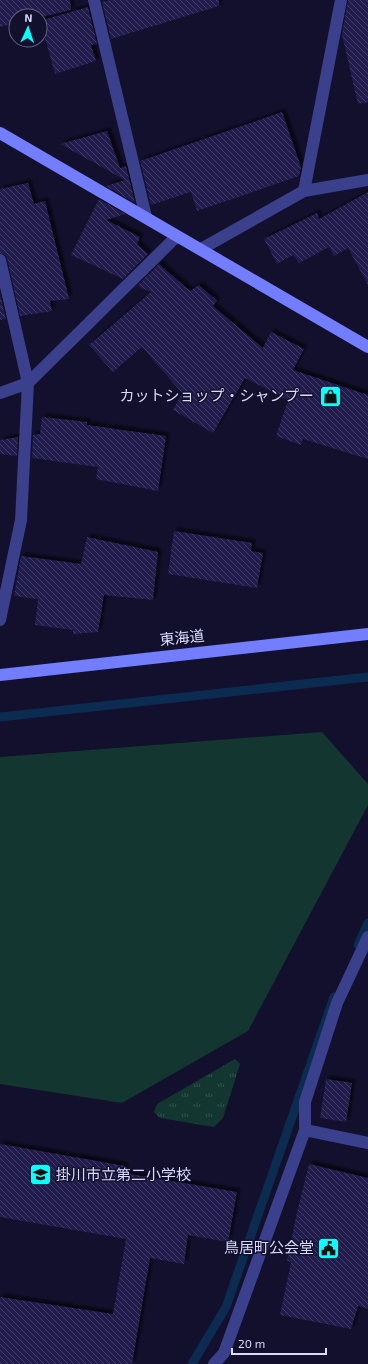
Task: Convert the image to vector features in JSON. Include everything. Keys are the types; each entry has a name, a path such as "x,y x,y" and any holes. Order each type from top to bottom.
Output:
{"street":[{"path":"94,0 146,217"},
{"path":"304,191 341,0"},
{"path":"0,133 368,347"},
{"path":"200,249 304,191 368,180"},
{"path":"0,393 28,382 176,236"},
{"path":"0,260 28,382 21,520 0,620"},
{"name":"東海道","path":"0,675 368,634"},
{"path":"214,1364 224,1353 305,1130 305,1102 335,1011 368,937"},
{"path":"305,1130 368,1143"}],"green space":[{"path":"322,732 368,784 368,805 248,1031 122,1103 0,1084 0,757"},
{"path":"235,1059 240,1064 223,1118 214,1127 160,1118 154,1112 157,1104"}],"building":[{"path":"0,0 70,0 71,10 48,15 48,8 8,8 8,25 0,27"},
{"path":"110,0 219,0 219,6 111,39 102,2"},
{"path":"348,0 368,0 368,102 358,104 342,35"},
{"path":"88,7 97,44 91,45 96,61 55,74 48,48 48,19"},
{"path":"282,112 301,167 299,176 197,211 191,192 151,205 140,161"},
{"path":"107,131 120,168 126,166 135,203 106,186 125,180 60,144"},
{"path":"28,183 34,204 45,201 69,299 50,301 52,311 20,316 7,258 5,255 0,253 0,189"},
{"path":"368,192 368,285 348,248 334,256 329,247 299,263 293,255 277,264 264,239 317,213 319,219"},
{"path":"99,199 125,214 106,220 140,237 137,244 148,254 123,279 71,255"},
{"path":"159,264 190,291 199,285 217,301 213,306 263,348 271,332 304,349 293,370 368,395 368,459 303,439 301,445 276,436 288,400 245,378 213,433 173,410 182,393 142,347 113,372 89,345 151,292 137,286"},
{"path":"0,294 6,319 0,320"},
{"path":"42,417 87,422 87,425 166,436 158,491 96,479 98,467 32,458 33,435 40,434"},
{"path":"18,437 17,456 0,454 0,440"},
{"path":"174,531 252,543 251,551 263,553 257,588 168,574"},
{"path":"87,537 158,552 153,600 104,595 98,632 73,634 73,630 35,625 38,599 14,596 21,556 81,564"},
{"path":"326,1079 352,1083 346,1122 320,1118"},
{"path":"0,1144 125,1166 124,1173 237,1192 228,1242 188,1235 184,1264 150,1258 132,1364 0,1364 0,1297 113,1314 126,1239 0,1217"},
{"path":"309,1164 368,1178 368,1309 358,1306 351,1329 280,1315 291,1262 287,1261"}],"waterway":[{"path":"0,717 368,677"},
{"path":"358,945 368,923"},
{"path":"192,1364 226,1307 334,997"}],"place":[{"name":"カットショップ・シャンプー","path":"330,396"},
{"name":"掛川市立第二小学校","path":"41,1175"},
{"name":"鳥居町公会堂","path":"329,1248"}]}
